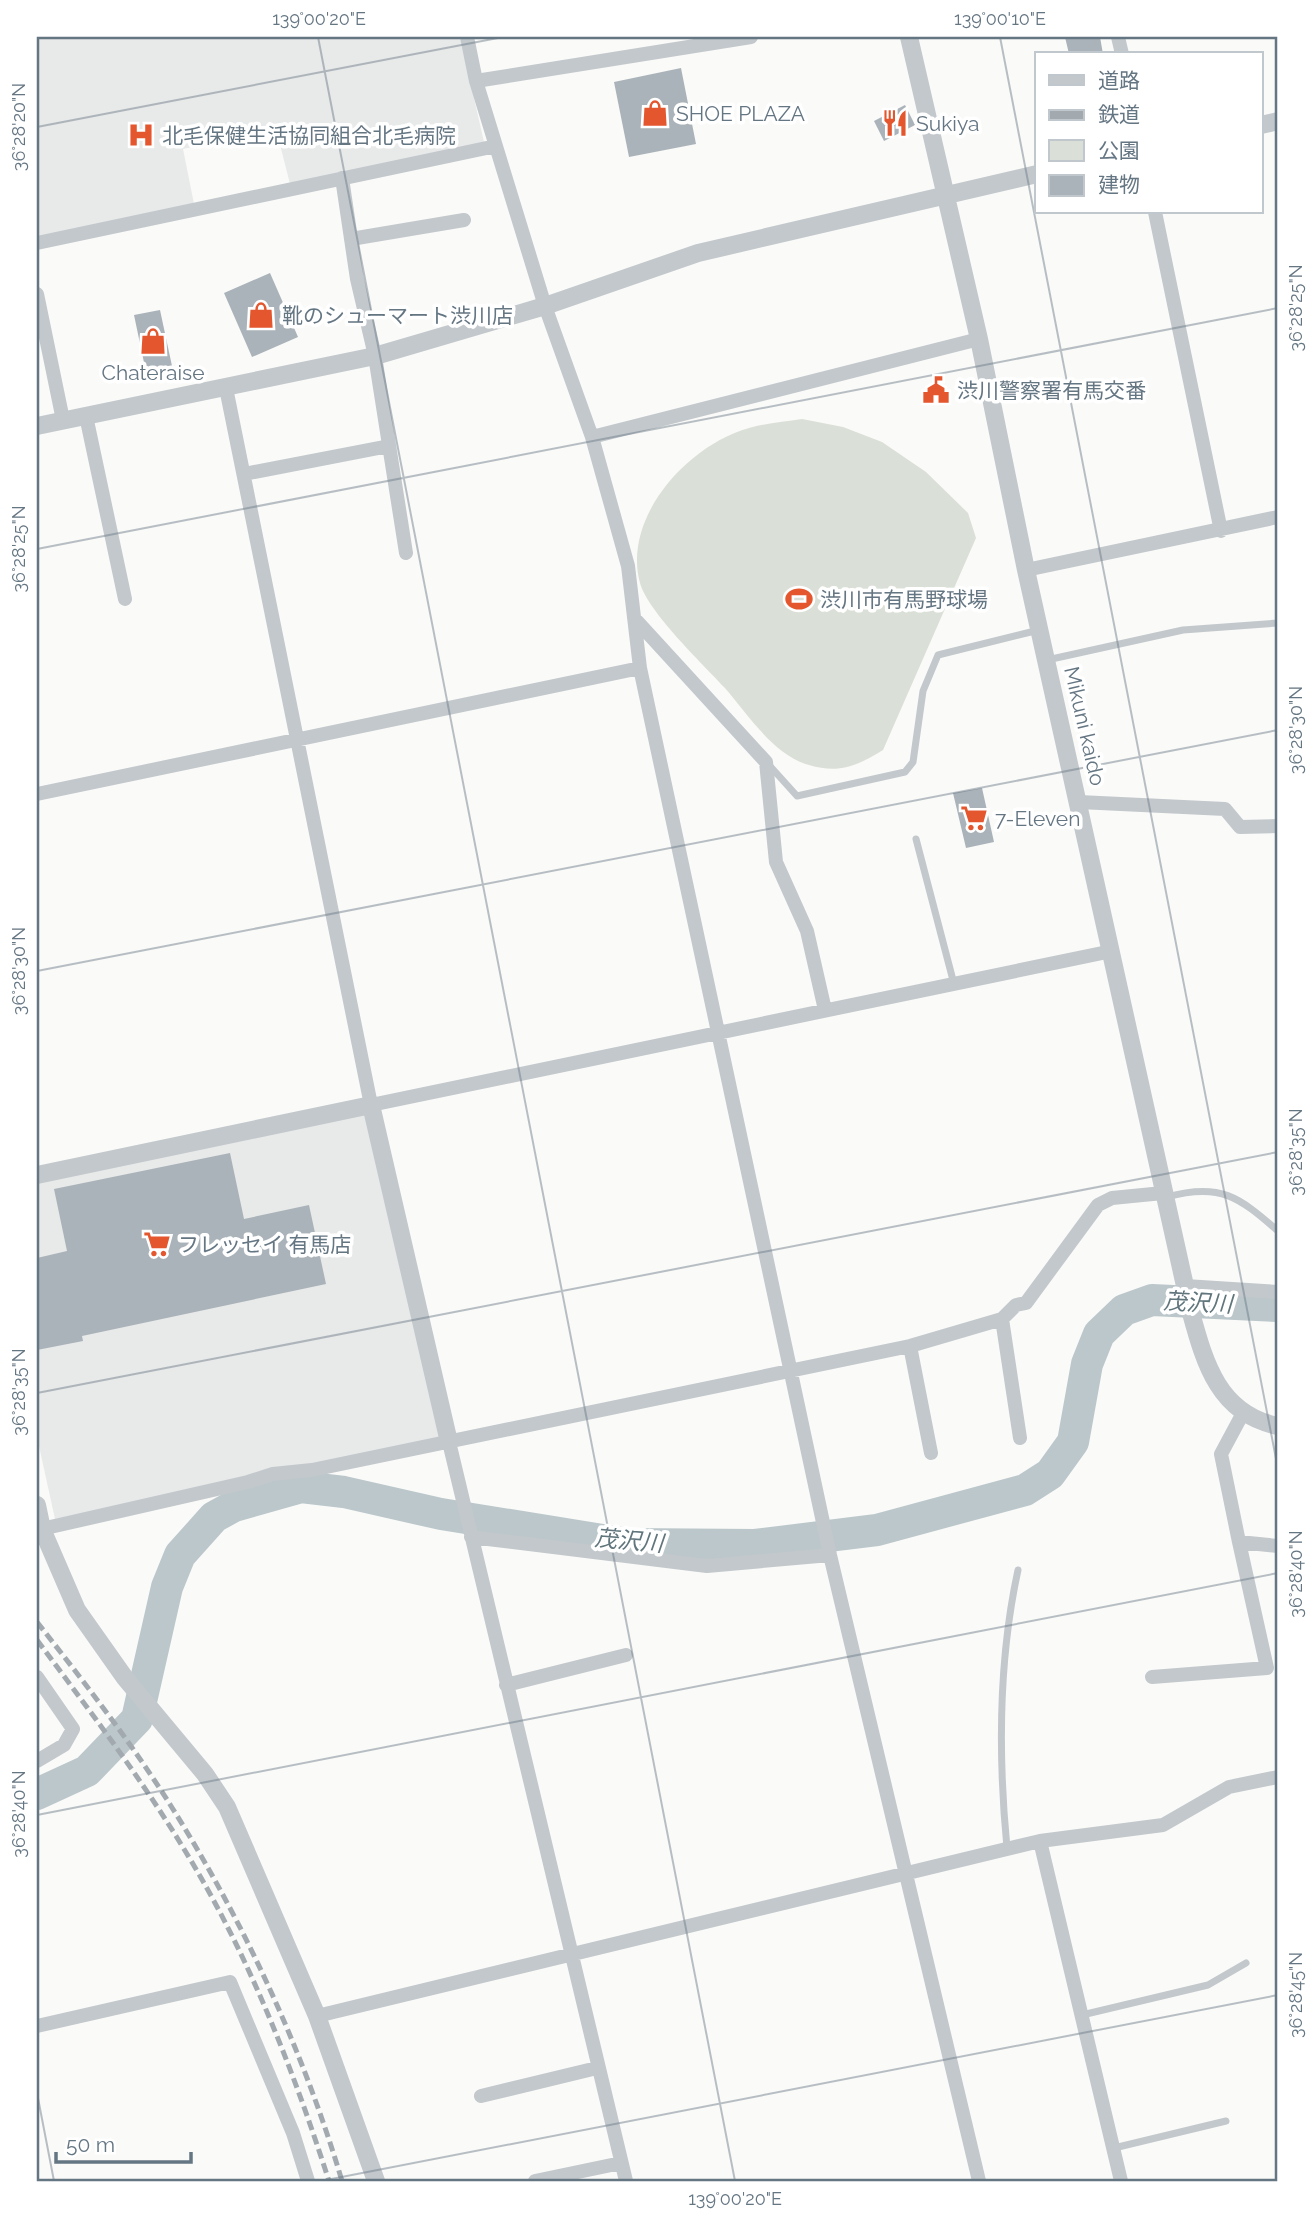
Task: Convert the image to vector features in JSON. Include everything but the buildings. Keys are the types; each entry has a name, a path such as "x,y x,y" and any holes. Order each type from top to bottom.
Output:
{"street":[{"path":"467,37 476,81 545,306 592,437 628,565 640,668 789,1371 829,1553 979,2181"},
{"path":"476,81 751,37"},
{"name":"Mikuni kaido","path":"909,37 943,193 979,339 1026,570 1191,1313 1205,1364 1220,1388 1243,1413 1278,1426"},
{"path":"37,243 496,146"},
{"path":"37,426 375,356 545,306 698,253 943,193 1035,174"},
{"path":"342,178 356,279 375,356 406,553"},
{"path":"1155,214 1221,531"},
{"path":"351,239 464,220"},
{"path":"37,294 63,420"},
{"path":"592,437 979,339"},
{"path":"226,388 371,1105 569,1953 626,2181"},
{"path":"86,416 125,599"},
{"path":"244,474 389,446"},
{"path":"1026,570 1278,517"},
{"path":"634,618 766,762 776,862 807,931 825,1010"},
{"path":"37,794 640,668"},
{"path":"1079,802 1225,809 1240,827 1278,826"},
{"path":"37,1175 1112,951"},
{"path":"39,1529 273,1474 312,1470 910,1346 1002,1319 1035,1293 1098,1205 1112,1198 1164,1196"},
{"path":"1185,1286 1278,1292"},
{"path":"1002,1319 1020,1438"},
{"path":"910,1346 931,1453"},
{"path":"1152,1676 1266,1668 1221,1454 1243,1413"},
{"path":"37,1505 39,1529 76,1611 227,1807 317,2016 376,2181"},
{"path":"471,1537 707,1566 829,1553"},
{"path":"1239,1542 1278,1546"},
{"path":"506,1685 626,1655"},
{"path":"37,1677 73,1729 64,1745 37,1761"},
{"path":"317,2016 1040,1841 1163,1825 1229,1787 1278,1777"},
{"path":"1040,1841 1121,2181"},
{"path":"37,2026 230,1982 293,2133 308,2181"},
{"path":"481,2096 597,2068"},
{"path":"535,2181 621,2163"}],"lane":[{"path":"1046,661 1183,630 1278,623"},
{"path":"766,762 797,796 905,772 913,762 923,691 938,655 1040,630"},
{"path":"916,839 954,984"},
{"path":"1164,1196 1192,1190 1222,1191 1236,1197 1278,1231"},
{"path":"1007,1849 1000,1700 1009,1613 1018,1570"},
{"path":"1081,2015 1208,1985 1246,1963"},
{"path":"1113,2148 1226,2121"}],"shaded area":[{"name":"北毛保健生活協同組合北毛病院","path":"37,37 460,37 484,142 290,184 276,129 183,149 194,204 41,237 37,235"},
{"path":"364,1112 443,1438 55,1519 37,1437 37,1180"}],"green space":[{"name":"渋川市有馬野球場","path":"802,419 843,427 882,442 926,472 968,513 976,538 883,750 848,767 830,769 796,760 772,743 653,608 640,583 637,558 641,533 650,509 683,467 726,437 755,426"}],"waterway":[{"name":"茂沢川","path":"37,1794 87,1771 137,1719 167,1587 180,1555 214,1517 234,1506 301,1487 344,1492 441,1514 627,1544 755,1545 877,1530 1025,1490 1050,1474 1073,1442 1087,1364 1099,1334 1124,1310 1152,1300 1278,1306"}],"railway":[{"path":"37,1622 140,1759 198,1850 223,1895 290,2035 342,2181"},
{"path":"37,1640 152,1799 209,1893 268,2014 329,2181"}],"place":[{"name":"SHOE PLAZA","path":"655,113"},
{"name":"Sukiya","path":"895,123"},
{"name":"北毛保健生活協同組合北毛病院","path":"141,135"},
{"name":"靴のシューマート渋川店","path":"261,315"},
{"name":"Chateraise","path":"153,341"},
{"name":"渋川警察署有馬交番","path":"936,390"},
{"name":"渋川市有馬野球場","path":"799,599"},
{"name":"7-Eleven","path":"974,818"},
{"name":"フレッセイ 有馬店","path":"157,1244"}]}
